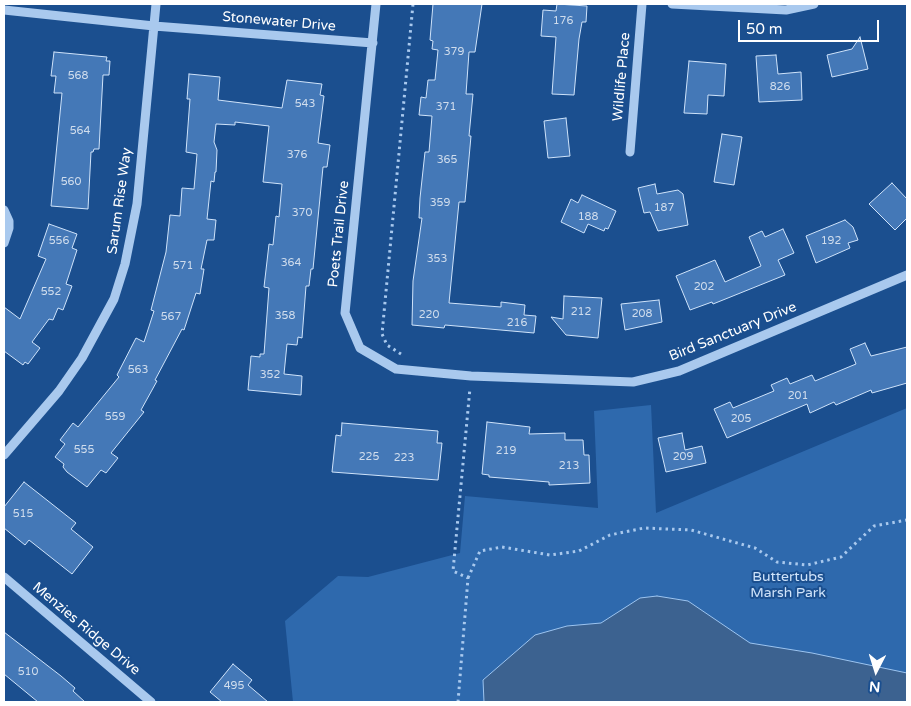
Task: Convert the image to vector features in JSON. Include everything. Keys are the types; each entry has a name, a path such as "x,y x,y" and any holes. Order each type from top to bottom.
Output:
{"street":[{"name":"Sarum Rise Way","path":"4,455 58,391 82,358 114,299 125,264 136,212 156,4"},
{"name":"Poets Trail Drive","path":"376,4 345,313 360,348 396,369 471,376"},
{"name":"Wildlife Place","path":"630,152 642,4"},
{"path":"672,4 786,10 814,4"},
{"name":"Stonewater Drive","path":"4,10 154,26 373,43"},
{"path":"4,210 9,221 4,243"},
{"name":"Bird Sanctuary Drive","path":"471,376 633,382 679,370 907,275"},
{"name":"Menzies Ridge Drive","path":"4,577 151,702"}],"path":[{"path":"405,357 387,345 382,334 413,4"},
{"path":"468,578 454,571 471,376"},
{"path":"458,702 468,578 480,551 502,547 550,555 579,551 610,535 644,528 691,530 755,548 777,562 807,565 840,557 874,526 907,520"}],"green space":[{"name":"Buttertubs Marsh Park","path":"651,405 656,513 907,408 907,702 293,702 285,621 338,576 368,577 460,553 465,496 598,508 594,411"}],"shaded area":[{"path":"657,596 688,601 750,643 812,653 907,673 907,702 484,702 483,680 535,635 567,626 601,623 640,598"}],"building":[{"path":"433,4 482,4 475,52 469,52 466,94 473,94 469,136 471,136 465,202 459,202 449,303 501,307 501,302 525,305 524,315 536,316 534,333 445,325 444,328 412,325 413,281 422,218 419,218 420,198 425,152 429,152 432,116 419,115 421,97 426,98 428,80 435,80 438,50 432,49 433,41 430,40"},
{"path":"557,4 587,6 586,22 582,22 579,39 574,95 552,94 556,37 541,36 543,10 556,11"},
{"path":"860,37 868,69 832,77 827,55 852,49"},
{"path":"54,52 107,57 106,61 110,61 109,75 103,75 99,149 94,149 91,152 88,209 51,206 62,93 54,93 56,76 51,76"},
{"path":"776,55 778,74 801,72 802,100 759,102 756,56"},
{"path":"689,61 726,64 724,96 708,95 707,114 684,113"},
{"path":"189,74 220,77 218,100 282,108 287,80 322,84 320,95 324,96 318,143 330,145 327,167 323,167 313,269 311,269 309,286 306,286 302,338 298,337 297,345 287,344 284,374 302,376 301,395 248,390 251,356 260,357 260,354 264,354 269,288 264,287 269,244 273,245 276,216 279,217 282,184 263,182 269,126 235,122 235,125 216,124 214,142 217,150 216,172 214,182 211,181 207,219 216,220 214,240 207,240 201,269 204,269 200,294 196,293 184,330 182,329 155,380 157,381 141,410 144,412 111,453 118,458 106,473 101,470 87,487 67,472 63,467 64,464 55,457 65,444 60,440 73,423 78,427 119,377 117,375 136,338 144,342 154,311 151,310 166,252 170,215 180,216 182,188 194,189 197,154 186,152 190,99 187,99"},
{"path":"566,118 570,156 548,158 544,121"},
{"path":"722,134 742,137 734,185 714,182"},
{"path":"892,183 907,199 907,218 895,230 869,204"},
{"path":"655,184 657,194 678,190 683,194 688,225 658,231 650,212 644,213 638,188"},
{"path":"582,195 616,211 608,229 605,228 604,231 588,224 584,233 561,222 571,199 578,203"},
{"path":"845,220 853,227 858,240 848,243 850,248 816,263 806,236"},
{"path":"49,224 77,234 72,248 77,250 66,284 72,286 63,310 58,308 53,320 49,319 32,342 40,348 28,364 25,362 23,365 4,351 4,307 20,319 46,259 38,256"},
{"path":"783,229 794,253 778,260 785,275 713,304 712,302 690,310 676,276 715,260 725,282 761,266 749,237 762,231 765,237"},
{"path":"564,296 602,298 598,338 566,335 551,317 563,319"},
{"path":"659,300 662,322 625,330 621,304"},
{"path":"865,343 871,356 907,347 907,383 872,393 871,390 836,405 834,402 810,413 807,404 727,438 714,409 730,402 733,408 774,391 771,385 787,378 790,384 812,375 815,381 856,364 850,349"},
{"path":"487,422 530,427 529,434 565,433 565,440 583,440 584,455 589,455 590,483 549,485 549,482 489,477 489,475 482,474"},
{"path":"342,423 438,431 437,443 442,443 438,480 332,472 336,435 341,436"},
{"path":"682,433 685,450 702,446 706,463 666,472 658,438"},
{"path":"24,482 76,523 71,529 93,547 72,574 29,540 25,545 4,528 4,507"},
{"path":"4,632 75,688 73,691 85,702 38,702 4,674"},
{"path":"233,664 252,680 248,685 268,702 222,702 210,692"}]}
